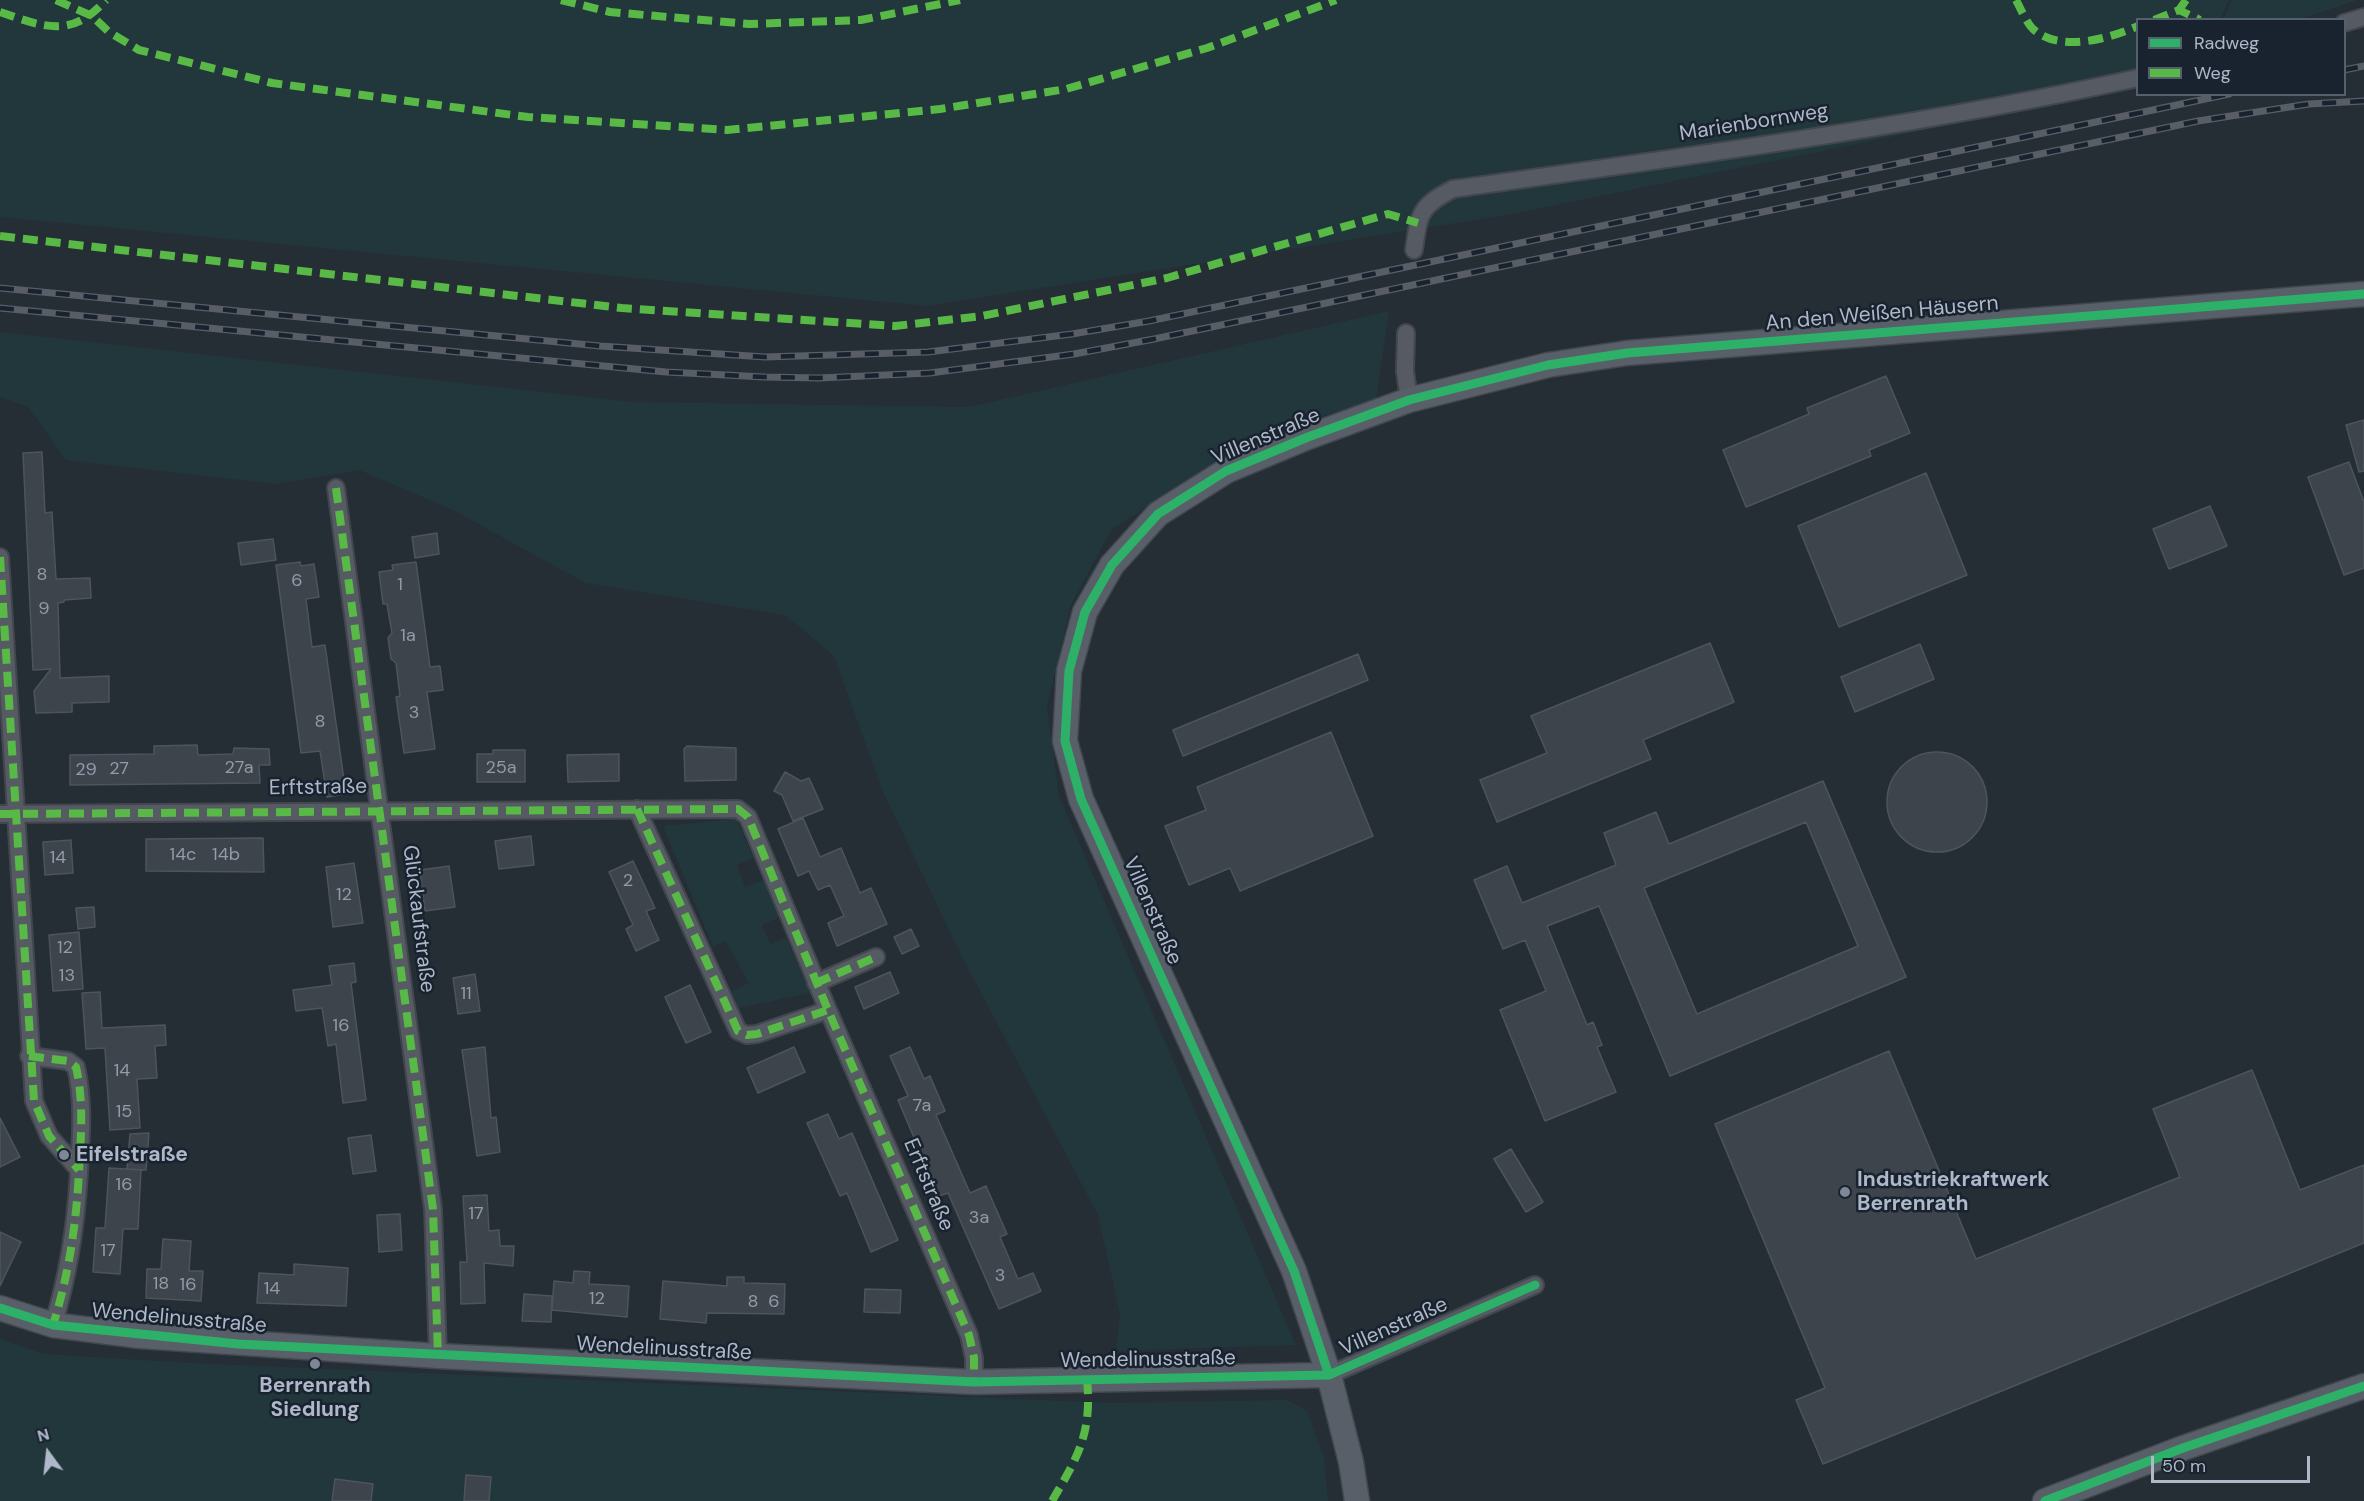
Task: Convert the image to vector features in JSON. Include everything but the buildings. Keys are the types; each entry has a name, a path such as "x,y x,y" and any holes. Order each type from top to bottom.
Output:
{"street":[{"path":"2346,22 2364,17"},
{"name":"Marienbornweg","path":"1414,250 1418,223 1428,202 1453,189 1773,144 2053,97 2136,78"},
{"name":"An den Weißen Häusern","path":"1408,400 1548,365 1627,353 2364,294"},
{"path":"1406,333 1405,370 1408,400"},
{"name":"Villenstraße","path":"1357,1501 1329,1375 1294,1271 1082,799 1065,741 1069,671 1085,612 1112,565 1158,514 1226,471 1308,437 1408,400"},
{"name":"Glückaufstraße","path":"336,488 433,1209 438,1356"},
{"path":"0,557 7,813 34,1101 49,1136 79,1170"},
{"path":"637,809 738,1031 747,1035 757,1034 828,1010"},
{"name":"Erftstraße","path":"7,813 738,809 748,817 816,983 969,1335 974,1358 974,1382"},
{"path":"816,983 876,957"},
{"path":"29,1056 68,1061 76,1067 82,1093 79,1170 71,1258 53,1325"},
{"name":"Villenstraße","path":"1329,1375 1534,1285"},
{"name":"Wendelinusstraße","path":"0,1308 53,1325 238,1344 438,1356 974,1382 1329,1375"},
{"path":"2045,1501 2183,1448 2364,1386"}],"green space":[{"path":"0,0 2229,0 2220,18 2136,18 2136,87 1507,215 927,306 0,217"},
{"path":"2232,0 2358,0 2303,18 2223,18"},
{"path":"1389,311 1376,400 1259,435 1111,530 1071,605 1047,706 1059,796 1296,1345 1116,1351 1120,1314 1098,1215 960,953 883,792 834,656 785,615 585,583 455,511 359,470 275,484 66,460 28,407 0,397 0,332 634,402 969,407"},
{"path":"736,819 754,858 737,865 745,887 764,880 780,917 762,925 770,944 786,938 810,993 739,1008 732,991 749,983 725,941 713,947 663,826"},
{"path":"0,1339 44,1354 193,1363 1110,1403 1287,1400 1307,1411 1324,1457 1328,1501 0,1501"}],"railway":[{"path":"2346,70 2364,66"},
{"path":"0,288 600,346 765,357 928,352 1072,334 1149,321 2219,96"},
{"path":"0,308 666,372 819,378 930,373 1074,354 1154,339 2198,121 2309,104 2364,101"}],"marked path":[{"path":"56,0 92,16 109,32 139,50 272,83 528,117 727,130 940,109 1066,89 1207,48 1336,0"},
{"path":"0,12 44,25 69,25 93,12 106,0"},
{"path":"561,0 610,12 749,24 861,20 960,0"},
{"path":"2016,0 2033,29 2057,40 2070,42 2099,39 2136,27"},
{"path":"2179,10 2186,0"},
{"path":"2159,18 2179,10 2196,18"},
{"path":"0,236 622,308 895,326 982,316 1167,278 1388,214 1418,223"},
{"path":"336,488 433,1209 438,1356"},
{"path":"0,557 34,1101 49,1136 79,1170"},
{"path":"637,809 738,1031 747,1035 757,1034 828,1010"},
{"path":"0,814 738,809 748,817 828,1010 969,1335 974,1358 974,1382"},
{"path":"816,983 876,957"},
{"path":"29,1056 68,1061 76,1067 80,1093 81,1132 76,1211 71,1249 53,1325"},
{"path":"1052,1501 1082,1443 1087,1414 1087,1379"}],"cycle path":[{"path":"1329,1375 1294,1271 1081,799 1065,741 1069,671 1085,612 1112,565 1158,514 1226,471 1308,437 1409,400 1548,365 1627,353 2364,294"},
{"path":"0,1308 53,1325 238,1344 974,1382 1329,1375 1535,1285"},
{"path":"2045,1501 2183,1448 2364,1386"}],"place":[{"name":"Eifelstraße","path":"64,1155"},
{"name":"Industriekraftwerk Berrenrath","path":"1845,1192"},
{"name":"Berrenrath Siedlung","path":"315,1364"}]}
